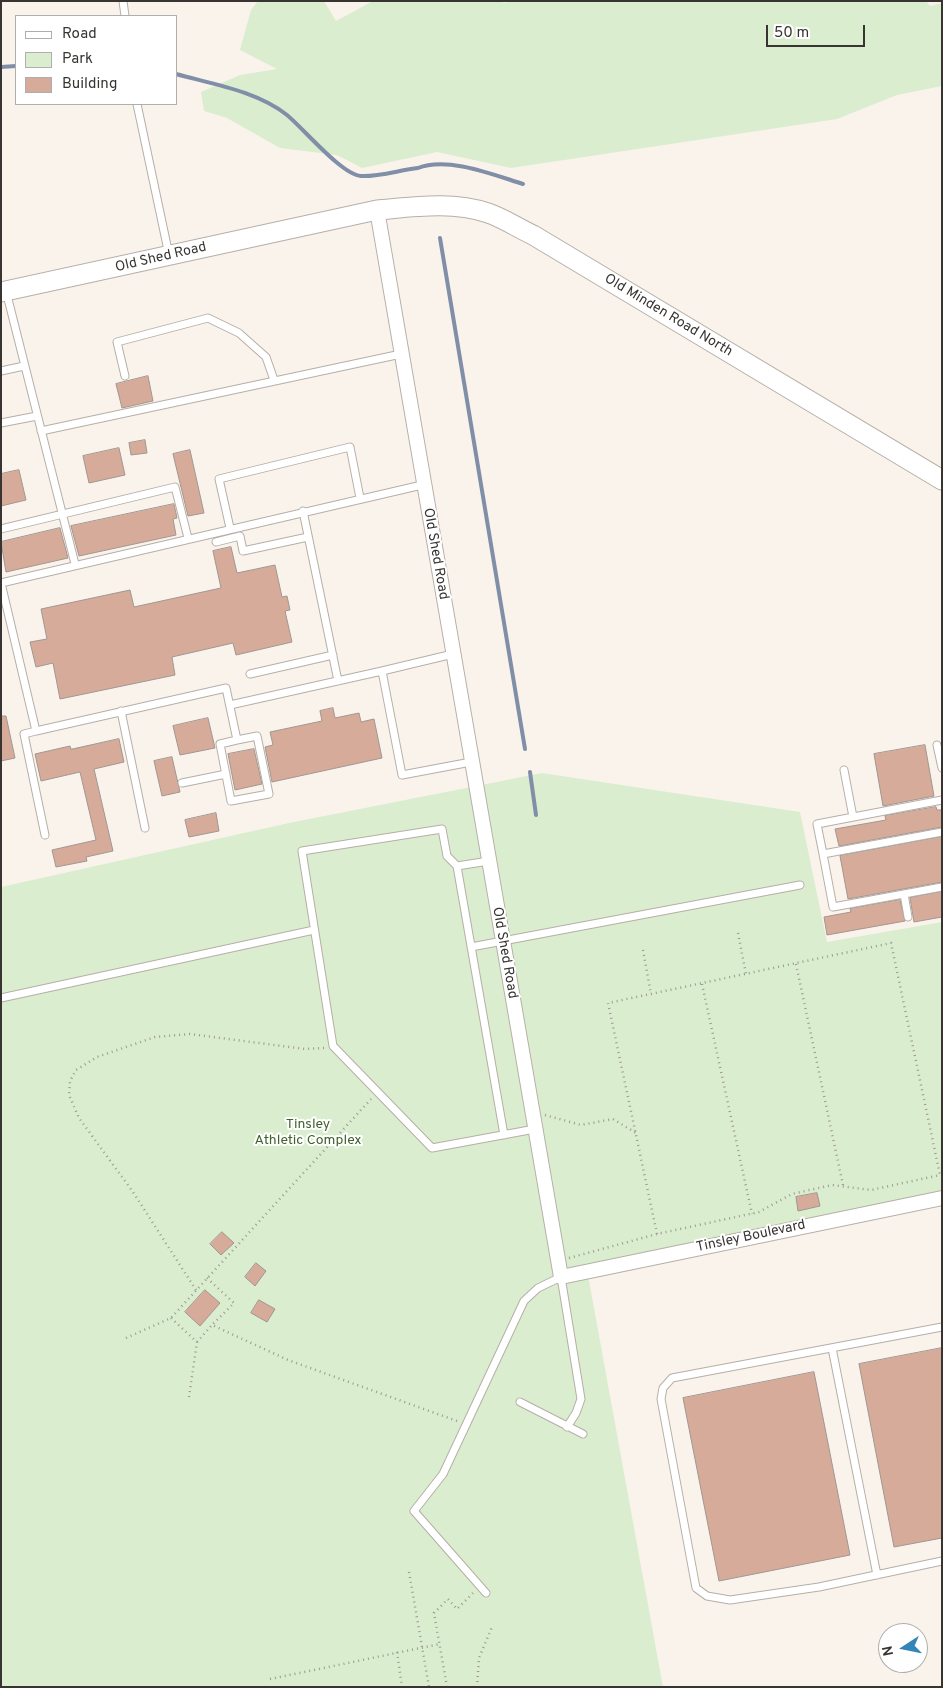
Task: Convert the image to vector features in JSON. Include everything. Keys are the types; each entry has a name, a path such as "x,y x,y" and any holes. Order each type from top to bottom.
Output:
{"street":[{"name":"Old Minden Road North","path":"377,210 430,206 465,207 489,213 533,235 942,480"},
{"name":"Old Shed Road","path":"4,292 377,210 422,485 561,1276"},
{"name":"Tinsley Boulevard","path":"561,1276 942,1198"}],"lane":[{"path":"124,1 125,15"},
{"path":"137,105 170,256"},
{"path":"4,292 75,564"},
{"path":"125,376 118,342 208,318 239,333 266,357 274,380"},
{"path":"41,431 401,354"},
{"path":"1,370 24,366"},
{"path":"1,423 37,416"},
{"path":"230,528 219,478 350,447 360,498"},
{"path":"36,731 1,583 75,564 422,485"},
{"path":"1,529 176,487 188,538"},
{"path":"303,511 338,680"},
{"path":"216,542 240,536 243,551 308,537"},
{"path":"230,705 453,654"},
{"path":"250,674 333,655"},
{"path":"382,671 402,774 471,762"},
{"path":"45,835 24,734 226,688 237,740"},
{"path":"121,711 145,828"},
{"path":"257,736 269,794 232,802 220,744 237,740 257,736"},
{"path":"937,745 942,768"},
{"path":"844,770 853,817"},
{"path":"182,783 226,774"},
{"path":"942,800 817,824 833,907 942,888"},
{"path":"504,1135 457,866 447,856 442,829 302,851 333,1046 432,1148 504,1135 533,1122"},
{"path":"823,854 942,832"},
{"path":"457,866 488,861"},
{"path":"471,947 800,885"},
{"path":"904,894 908,918"},
{"path":"1,998 314,930"},
{"path":"486,1593 414,1511 443,1474 524,1301 538,1288 561,1276 580,1399 576,1413 567,1426"},
{"path":"942,1327 672,1378 663,1388 661,1399 696,1588 707,1596 730,1600 819,1587 942,1561"},
{"path":"832,1348 877,1575"},
{"path":"520,1402 582,1434"}],"path":[{"path":"738,933 746,974"},
{"path":"558,1261 657,1234 752,1214 792,1194 832,1185 844,1185 871,1190 941,1175 891,943 608,1003 657,1234"},
{"path":"643,950 651,994"},
{"path":"796,964 844,1185"},
{"path":"702,984 752,1214"},
{"path":"196,1290 133,1192 79,1118 69,1095 70,1080 76,1070 97,1057 155,1038 190,1034 312,1050 333,1046"},
{"path":"126,1338 171,1318 378,1092"},
{"path":"533,1122 540,1114 581,1124 613,1119 636,1133"},
{"path":"189,1397 197,1342 234,1303 208,1278"},
{"path":"171,1318 197,1342"},
{"path":"212,1325 288,1360 467,1425"},
{"path":"409,1572 429,1687"},
{"path":"447,1687 434,1613 448,1599 457,1609 480,1586"},
{"path":"476,1687 479,1658 492,1627"},
{"path":"270,1679 422,1646 440,1644"},
{"path":"397,1652 402,1687"}],"green space":[{"path":"258,1 324,1 336,21 373,1 495,1 506,3 509,1 926,1 930,6 942,3 942,86 897,95 837,119 511,168 437,152 362,168 337,155 280,148 227,118 204,111 201,92 240,75 277,69 240,50 251,10"},
{"name":"Tinsley Athletic Complex","path":"542,773 800,812 827,942 942,922 942,1191 586,1264 663,1687 1,1687 1,887 289,823"}],"building":[{"path":"148,376 153,401 122,408 116,384"},
{"path":"145,440 147,453 131,455 129,443"},
{"path":"119,448 125,475 89,483 83,456"},
{"path":"190,450 204,513 188,516 173,454"},
{"path":"19,470 26,500 1,506 1,474"},
{"path":"174,504 177,518 173,519 176,535 79,556 71,526"},
{"path":"60,528 68,558 6,572 1,542"},
{"path":"231,547 237,573 275,565 282,597 287,596 290,610 285,611 292,642 236,655 233,643 172,657 175,675 60,699 53,663 36,667 30,642 47,639 41,609 130,590 134,607 221,588 213,551"},
{"path":"333,708 335,718 359,713 361,722 374,719 382,758 272,782 265,747 273,745 270,732 322,721 320,711"},
{"path":"1,716 6,716 15,758 1,761"},
{"path":"208,718 215,748 180,755 173,726"},
{"path":"119,739 124,762 94,769 113,851 86,857 87,861 56,867 52,850 96,840 80,772 41,781 35,754 70,746 71,749"},
{"path":"925,745 934,796 883,806 874,754"},
{"path":"254,749 262,784 235,790 228,754"},
{"path":"172,757 180,792 162,796 154,761"},
{"path":"936,807 937,810 942,810 942,827 839,846 835,829 886,820 885,816"},
{"path":"216,813 219,831 189,837 185,820"},
{"path":"942,837 942,882 848,899 840,856"},
{"path":"942,892 942,917 914,922 910,898"},
{"path":"900,900 905,921 827,935 824,917 851,912 850,909"},
{"path":"817,1193 820,1206 798,1211 796,1197"},
{"path":"222,1232 234,1243 221,1255 210,1244"},
{"path":"256,1263 266,1271 255,1286 245,1277"},
{"path":"205,1290 220,1303 200,1326 185,1312"},
{"path":"259,1300 275,1309 267,1322 251,1313"},
{"path":"942,1348 942,1538 894,1547 859,1364"},
{"path":"814,1372 850,1555 719,1581 683,1398"}],"waterway":[{"path":"1,67 15,66"},
{"path":"178,75 234,89 275,107 287,115 334,160 353,174 361,176 375,175 443,164 471,168 523,184"},
{"path":"440,238 525,749"},
{"path":"530,772 536,815"}]}
